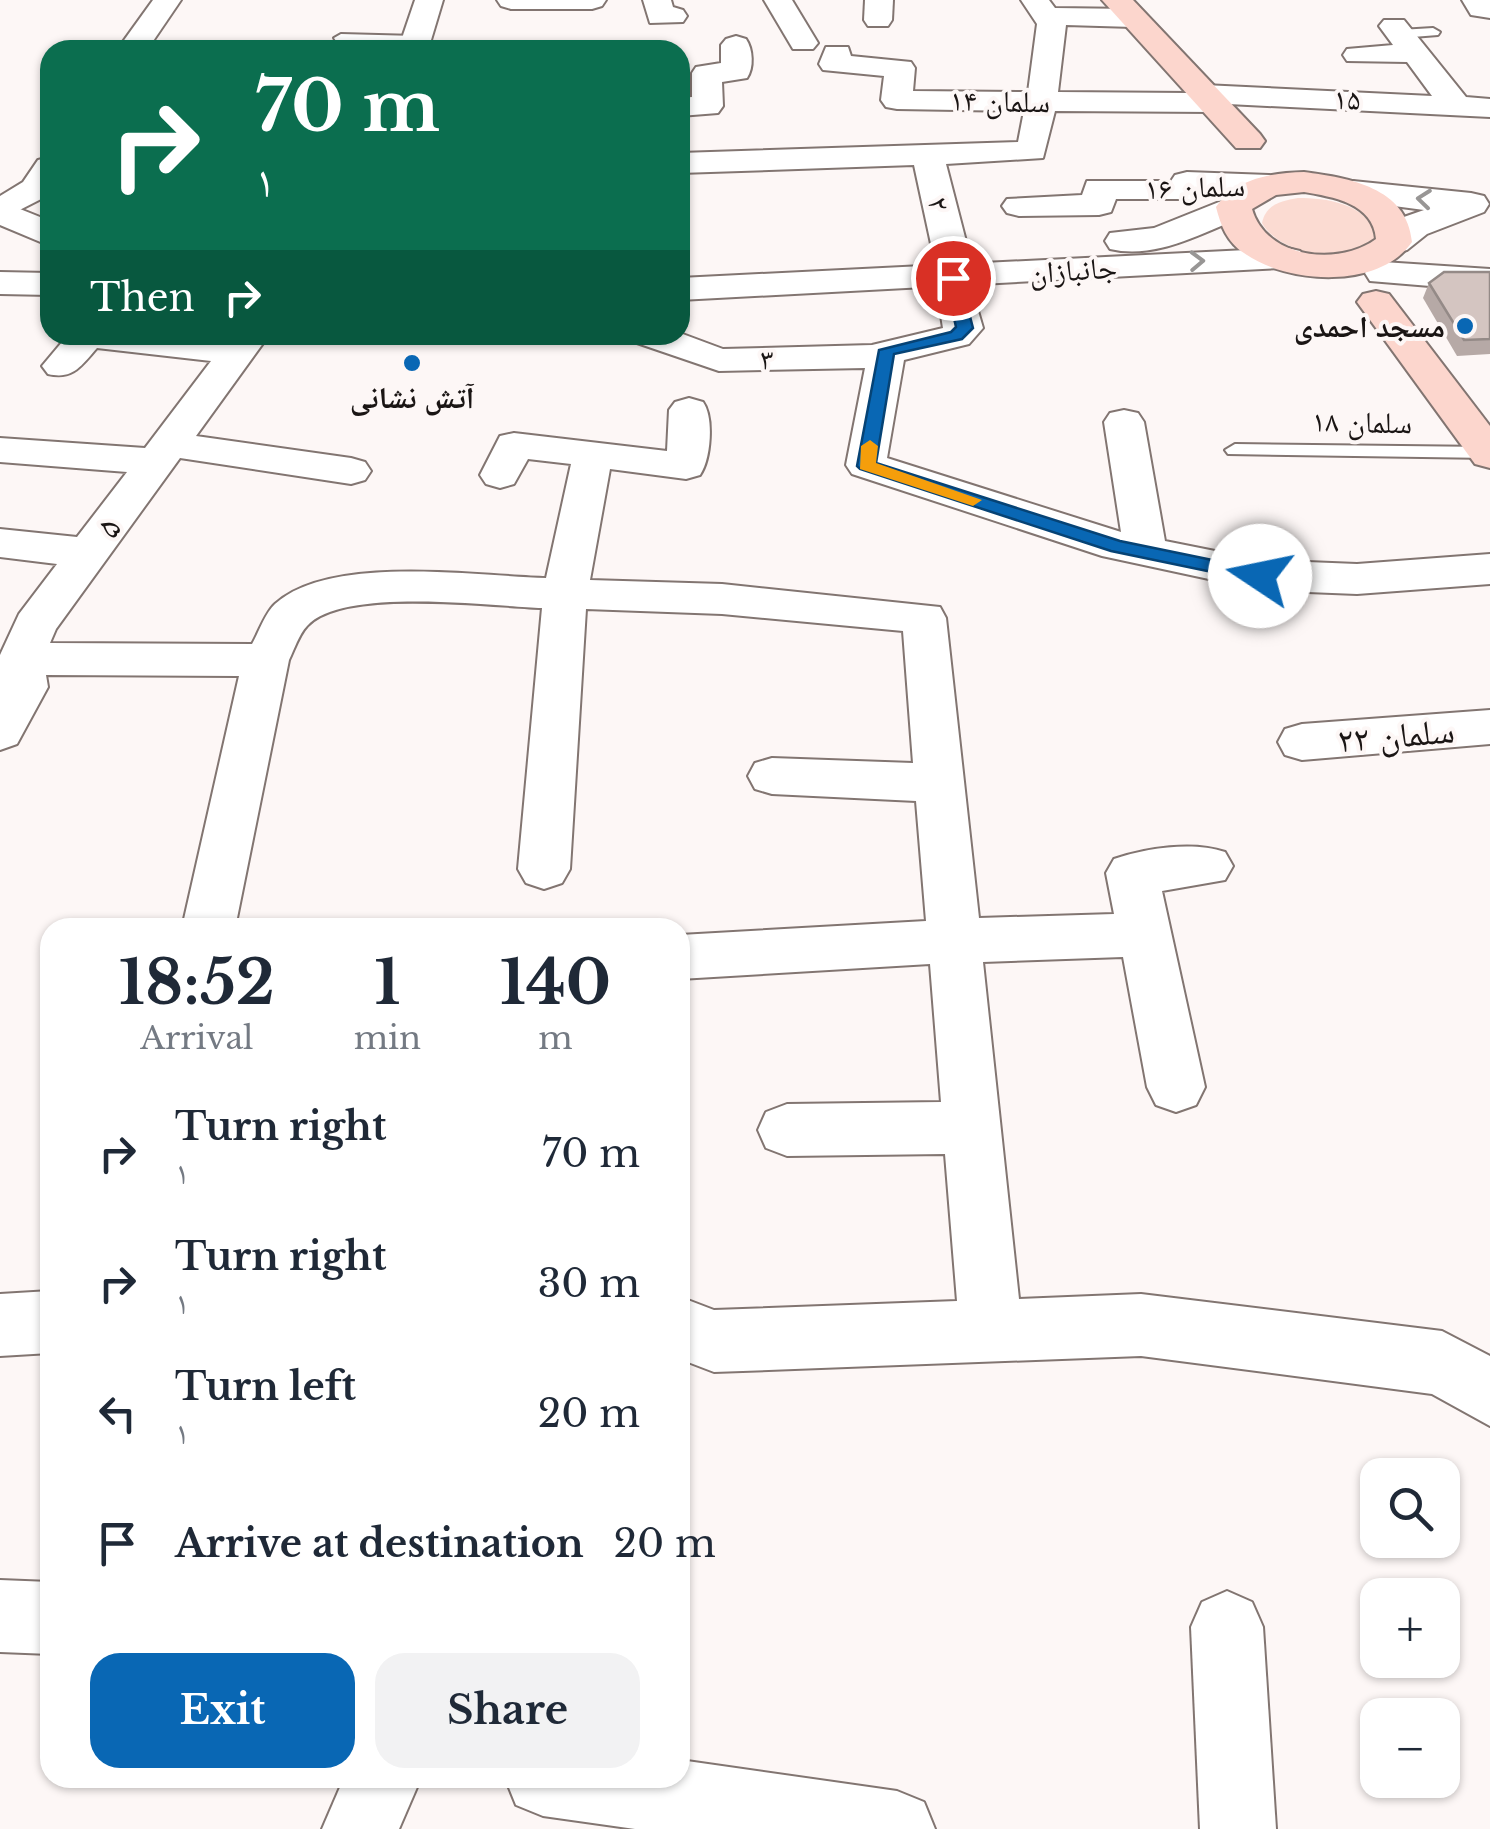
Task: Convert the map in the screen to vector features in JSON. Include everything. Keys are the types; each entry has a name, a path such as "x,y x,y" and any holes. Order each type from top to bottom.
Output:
{"main road":[{"path":"1125,9 1283,183"},
{"path":"1385,267 1292,260 1262,249 1244,236 1234,222 1234,208 1246,194 1283,183 1353,192 1388,215 1395,229 1385,267 1487,448"}],"street":[{"path":"139,40 167,0"},
{"path":"416,40 429,0"},
{"path":"511,0 555,8 602,7"},
{"path":"1476,0 1481,9 1490,9"},
{"path":"1041,8 1125,9"},
{"path":"690,163 928,155 1017,180 1032,151 1049,60 1052,24 1041,8"},
{"path":"774,12 794,20 802,43"},
{"path":"1358,56 1410,36 1454,103"},
{"path":"690,107 706,106 707,72 736,72 736,45"},
{"name":"سلمان ۱۴","path":"837,53 834,64 900,68 898,100 1209,99"},
{"name":"۱۵","path":"1209,99 1454,103 1490,108"},
{"name":"۲","path":"887,350 956,336 964,328 928,155"},
{"name":"سلمان ۱۶","path":"1017,180 1099,204 1099,188 1183,192 1186,182 1283,183"},
{"path":"0,211 40,182"},
{"path":"1353,192 1480,202"},
{"path":"1480,202 1414,226 1385,267 1490,280"},
{"name":"جانبازان","path":"690,288 952,266 1160,238 1234,208"},
{"path":"0,211 40,230"},
{"path":"0,256 40,256"},
{"name":"جانبازان","path":"690,264 952,266 1292,260"},
{"path":"0,283 40,284"},
{"path":"61,366 80,345"},
{"name":"۵","path":"0,732 25,686 21,660 35,625 242,345"},
{"name":"۳","path":"678,345 719,360 814,360 873,356 887,350"},
{"path":"887,350 866,466 1145,552 1260,576 1357,579 1490,569"},
{"path":"500,476 514,445 686,466 688,410"},
{"path":"1124,422 1145,552"},
{"path":"0,450 163,452 351,471"},
{"path":"544,869 565,594 593,455"},
{"path":"0,543 89,553"},
{"path":"210,918 266,660 290,614 332,591 371,587 722,599 924,618 991,1331"},
{"path":"21,660 266,660"},
{"name":"سلمان ۲۲","path":"1302,742 1490,727"},
{"path":"772,776 940,783"},
{"path":"1176,1088 1132,873 1207,866"},
{"path":"690,956 1142,935"},
{"path":"787,1130 972,1128"},
{"path":"0,1325 40,1323"},
{"path":"690,1332 714,1341 1141,1325 1442,1363 1490,1394"},
{"path":"0,1616 40,1618"},
{"path":"1227,1627 1238,1829"},
{"path":"360,1829 378,1788"},
{"path":"612,1788 897,1829"}],"lane":[{"path":"341,38 362,40"},
{"name":"سلمان ۱۸","path":"1235,450 1487,448"}],"shaded area":[{"path":"1298,198 1332,201 1354,209 1376,234 1367,246 1338,256 1302,251 1285,244 1262,223 1271,208"}],"building":[{"name":"مسجد احمدی","path":"1444,272 1490,272 1490,339 1464,340 1429,283"}],"slow traffic":[{"path":"870,446 866,466 973,500"}],"place":[{"name":"مسجد احمدی","path":"1465,326"},
{"name":"آتش نشانی","path":"412,363"}],"route":[{"path":"953,278 964,328 956,336 887,350 866,466 1118,546 1260,576"}]}
